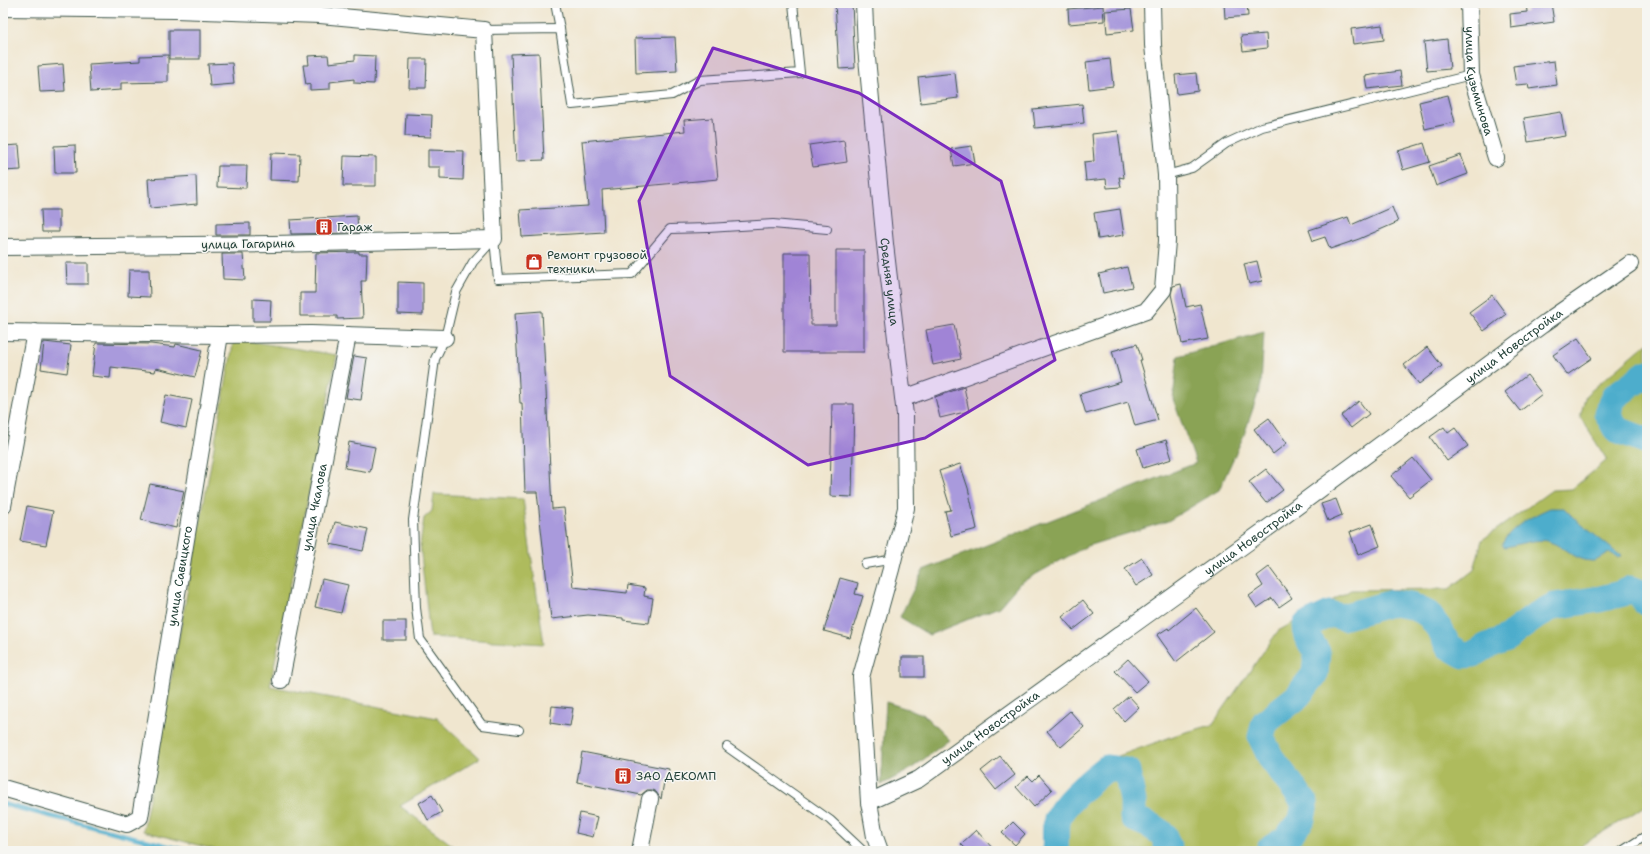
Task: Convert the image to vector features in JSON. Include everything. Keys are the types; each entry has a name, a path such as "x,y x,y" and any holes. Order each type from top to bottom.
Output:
{"street":[{"name":"Средняя улица","path":"864,3 866,48 885,244 904,398 906,508 894,559 861,677 869,802 875,837 880,851"},
{"path":"904,398 1146,311 1163,290 1168,241 1166,175 1154,45 1152,3"},
{"name":"улица Кузьминова","path":"1469,3 1471,75 1496,158"},
{"path":"3,8 320,15 484,30 494,239"},
{"name":"улица Гагарина","path":"3,247 273,244 494,239"},
{"name":"улица Новостройка","path":"869,802 919,779 1276,522 1546,322 1630,264"},
{"path":"3,332 348,335 445,338"},
{"path":"3,506 35,332"},
{"name":"улица Савицкого","path":"3,788 133,820 220,335"},
{"name":"улица Чкалова","path":"281,680 348,335"},
{"path":"640,851 650,800"}],"lane":[{"path":"555,3 572,105 672,95 700,80 800,73 793,3"},
{"path":"484,30 560,29"},
{"path":"1166,175 1192,168 1227,143 1262,127 1471,75"},
{"path":"494,239 498,278 632,274 670,229 773,224 827,229"},
{"path":"494,239 473,262 456,292 445,338 435,359 414,520 416,608 420,639 482,725 519,730"},
{"path":"865,564 894,559"},
{"path":"727,747 830,820 863,851"},
{"path":"1622,851 1647,835"}],"highlighted area":[{"path":"713,48 859,93 1001,181 1055,360 925,438 808,465 670,376 639,201"}],"green space":[{"path":"1264,332 1261,385 1244,435 1219,490 1168,521 1087,546 1020,583 999,607 929,635 900,617 923,570 1196,463 1173,399 1178,356"},
{"path":"234,339 337,355 270,686 437,718 480,758 400,806 452,845 449,851 221,851 143,831"},
{"path":"1647,343 1647,805 1572,851 1048,851 1060,793 1102,762 1179,734 1212,725 1278,631 1351,590 1449,589 1474,570 1482,540 1552,490 1572,489 1607,460 1580,417 1586,395"},
{"path":"434,494 523,499 544,644 430,637 420,545 424,518 432,511"},
{"path":"886,702 923,714 949,740 911,769 881,785"}],"water":[{"path":"1550,508 1564,508 1576,520 1621,556 1618,558 1614,555 1607,554 1595,561 1585,560 1555,544 1540,540 1505,547 1502,545 1510,533 1522,523"}],"building":[{"path":"835,3 852,3 855,68 839,69"},
{"path":"1224,3 1247,3 1248,16 1225,18"},
{"path":"1526,3 1551,3 1554,22 1511,28 1510,14 1527,12"},
{"path":"1103,6 1104,21 1069,24 1068,9"},
{"path":"1131,9 1134,30 1107,33 1105,11"},
{"path":"1382,25 1384,40 1353,44 1351,29"},
{"path":"169,30 200,30 200,59 169,59"},
{"path":"1266,34 1267,48 1243,51 1241,36"},
{"path":"675,37 677,71 636,73 635,38"},
{"path":"1447,39 1450,69 1427,71 1424,42"},
{"path":"539,53 544,160 516,161 511,54"},
{"path":"168,55 168,82 121,83 121,90 91,92 89,64 140,61 140,56"},
{"path":"328,55 329,63 355,60 355,55 375,56 374,84 354,83 354,79 330,82 330,89 310,90 310,84 306,85 303,65 309,65 308,56"},
{"path":"410,59 427,59 426,88 409,88"},
{"path":"1110,59 1113,86 1089,89 1086,62"},
{"path":"1554,61 1557,85 1529,89 1528,84 1516,85 1513,66"},
{"path":"232,63 234,84 210,86 208,64"},
{"path":"63,64 65,91 40,92 38,66"},
{"path":"1400,71 1402,85 1367,89 1365,76"},
{"path":"955,73 958,98 921,103 918,77"},
{"path":"1196,73 1198,91 1177,94 1175,75"},
{"path":"1448,95 1455,122 1425,129 1419,102"},
{"path":"1082,104 1084,123 1035,128 1033,109"},
{"path":"1561,112 1565,136 1528,142 1524,118"},
{"path":"406,114 432,115 431,137 405,136"},
{"path":"712,118 718,179 602,190 604,232 522,237 520,210 588,206 582,141 685,131 684,120"},
{"path":"1118,131 1124,178 1119,177 1121,187 1107,188 1106,179 1086,181 1084,162 1094,161 1092,134"},
{"path":"844,140 847,162 813,167 809,145"},
{"path":"1424,143 1430,162 1403,170 1398,151"},
{"path":"19,145 21,170 3,171 3,146"},
{"path":"75,145 76,173 55,173 54,146"},
{"path":"972,146 975,163 954,166 951,149"},
{"path":"428,150 464,151 463,180 440,179 440,167 428,167"},
{"path":"271,153 300,154 299,181 270,180"},
{"path":"1461,155 1468,174 1436,186 1429,166"},
{"path":"344,156 376,157 376,186 343,186"},
{"path":"218,166 247,166 246,188 217,187"},
{"path":"196,176 197,204 150,208 148,179"},
{"path":"1392,207 1398,222 1359,239 1330,249 1325,237 1313,241 1309,230 1348,217 1351,225"},
{"path":"1120,209 1124,235 1098,239 1094,213"},
{"path":"41,210 59,210 59,232 42,232"},
{"name":"Гараж","path":"357,216 358,233 291,234 290,220"},
{"path":"250,223 250,235 216,235 216,224"},
{"path":"836,250 864,250 864,352 784,352 784,253 810,253 811,325 836,325"},
{"path":"359,252 359,254 367,254 366,281 361,281 363,318 337,319 337,316 300,316 300,293 315,293 316,253"},
{"path":"222,254 243,254 245,280 223,279"},
{"path":"1257,261 1262,281 1249,284 1244,264"},
{"path":"66,263 88,263 88,284 67,284"},
{"path":"1127,267 1132,287 1103,293 1099,274"},
{"path":"129,270 149,270 150,297 128,296"},
{"path":"398,282 423,283 423,315 398,314"},
{"path":"1181,284 1186,307 1200,304 1208,339 1182,344 1171,294 1173,286"},
{"path":"1492,295 1506,314 1484,331 1469,312"},
{"path":"253,299 271,300 270,321 253,321"},
{"path":"542,311 552,509 564,508 573,587 627,593 628,585 645,588 644,596 653,598 649,623 623,620 623,618 588,615 551,619 537,492 525,492 522,403 520,403 515,313"},
{"path":"954,325 961,359 933,365 926,330"},
{"path":"1578,338 1592,358 1567,375 1553,355"},
{"path":"44,342 71,345 67,373 41,369"},
{"path":"96,343 151,344 175,347 176,344 202,350 195,377 156,368 155,372 111,367 110,378 92,376"},
{"path":"1137,344 1142,360 1140,360 1158,420 1135,426 1128,402 1086,414 1080,394 1121,382 1112,351"},
{"path":"1427,347 1442,366 1419,384 1404,365"},
{"path":"354,356 367,358 361,400 346,398"},
{"path":"1527,375 1542,394 1520,411 1505,392"},
{"path":"964,387 969,411 940,418 935,397"},
{"path":"166,395 192,400 186,428 160,422"},
{"path":"1359,401 1369,414 1351,428 1341,416"},
{"path":"832,404 854,404 852,497 830,496"},
{"path":"1269,418 1287,443 1273,454 1254,429"},
{"path":"1444,427 1448,433 1455,428 1468,446 1447,461 1430,437"},
{"path":"1166,440 1172,459 1143,468 1137,449"},
{"path":"349,442 375,447 370,472 345,468"},
{"path":"1413,458 1431,480 1409,497 1391,476"},
{"path":"960,464 968,488 977,529 951,536 945,511 951,510 939,471"},
{"path":"1266,469 1283,490 1266,503 1249,482"},
{"path":"150,484 184,491 176,528 141,520"},
{"path":"1336,499 1342,515 1328,521 1321,504"},
{"path":"27,506 53,511 46,545 20,541"},
{"path":"335,522 368,529 363,551 330,544"},
{"path":"1372,524 1380,546 1358,555 1350,532"},
{"path":"1142,558 1153,575 1136,586 1125,569"},
{"path":"1269,567 1292,598 1279,607 1272,598 1257,608 1249,596 1263,586 1257,576"},
{"path":"840,578 858,583 855,594 863,596 850,638 824,631"},
{"path":"322,579 348,585 341,613 315,607"},
{"path":"1083,600 1094,614 1073,630 1062,617"},
{"path":"1196,608 1214,632 1176,662 1157,635 1168,628 1169,630"},
{"path":"383,621 406,621 406,640 383,640"},
{"path":"902,657 924,657 924,677 902,677"},
{"path":"1128,659 1148,681 1135,692 1115,671"},
{"path":"1129,696 1139,707 1124,721 1114,709"},
{"path":"552,706 573,708 570,726 550,723"},
{"path":"1070,711 1084,727 1061,747 1047,731"},
{"name":"ЗАО ДЕКОМП","path":"582,752 669,769 667,782 664,782 661,799 656,792 652,790 647,790 641,795 577,782"},
{"path":"1000,756 1015,775 996,790 981,771"},
{"path":"1039,775 1052,790 1034,807 1016,787 1028,776 1033,781"},
{"path":"432,795 442,812 428,820 419,803"},
{"path":"580,813 598,817 593,837 576,833"},
{"path":"1013,822 1025,834 1015,845 1002,833"},
{"path":"976,830 995,851 968,851 961,844"}],"waterway":[{"path":"1647,373 1614,397 1607,413 1616,429 1647,441"},
{"path":"1269,851 1286,839 1302,819 1305,803 1271,758 1261,737 1265,722 1297,697 1315,674 1317,652 1307,637 1306,625 1330,614 1342,617 1392,603 1411,606 1428,614 1440,630 1448,646 1464,655 1474,654 1487,646 1505,639 1539,614 1554,606 1600,599 1620,594 1631,589 1639,592 1647,603"},
{"path":"1055,851 1056,823 1063,809 1094,778 1107,768 1127,771 1133,801 1133,818 1151,826 1163,834 1170,851"},
{"path":"3,804 188,851"}],"place":[{"name":"Гараж","path":"324,227"},
{"name":"Ремонт грузовой техники","path":"534,262"},
{"name":"ЗАО ДЕКОМП","path":"623,776"}]}
